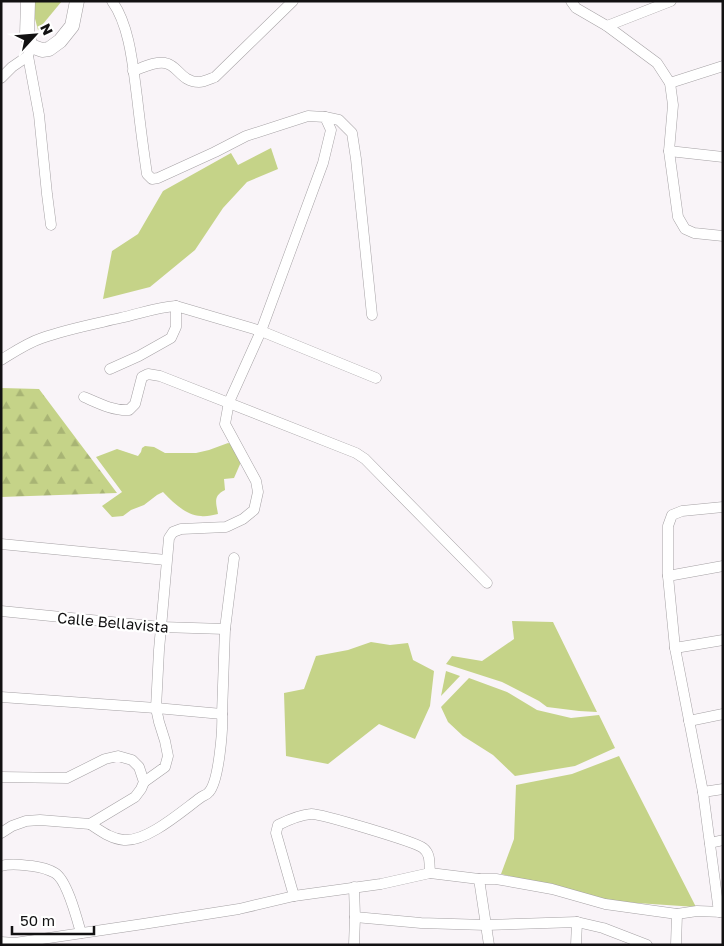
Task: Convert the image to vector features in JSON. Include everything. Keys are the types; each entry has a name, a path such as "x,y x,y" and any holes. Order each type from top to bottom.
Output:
{"main road":[{"path":"28,1 27,35 30,51 49,49 60,41 72,26 77,1"}],"street":[{"path":"112,1 122,18 126,33 147,174 152,179 215,152 246,136 308,116 339,120 352,133 372,315"},
{"path":"133,71 160,63 167,63 186,79 200,82 215,77 293,1"},
{"path":"571,1 576,8 607,26 656,63 670,83 673,105 669,152 678,217 685,229 694,233 723,236"},
{"path":"607,26 671,1"},
{"path":"1,78 30,51"},
{"path":"30,51 51,225"},
{"path":"670,83 723,66"},
{"path":"90,824 135,797 144,782 165,766 168,756 166,740 156,708 168,538 173,532 181,529 226,527 242,520 254,510 258,492 256,481 224,424 229,402 261,332 323,163 331,130 325,117"},
{"path":"669,152 723,156"},
{"path":"110,369 139,356 171,338 176,327 176,306"},
{"path":"1,360 41,338 162,307 176,306 261,332 376,378"},
{"path":"84,397 121,411 129,410 135,404 142,377 148,374 160,376 356,453 487,583"},
{"path":"1,942 15,943 143,924 239,908 294,896 380,884 430,873 479,879 496,879 552,888 605,904 677,914 721,912 703,792 675,648 668,576 668,526 672,515 682,511 723,507"},
{"path":"1,544 166,560"},
{"path":"1,834 12,826 26,821 40,820 90,824 111,837 126,840 142,836 165,825 210,792 219,763 223,725 226,629 234,558"},
{"path":"668,576 723,566"},
{"name":"Calle Bellavista","path":"1,611 161,627 226,629"},
{"path":"675,648 723,640"},
{"path":"1,697 222,714"},
{"path":"689,721 723,714"},
{"path":"1,777 67,778 105,759 118,756 132,760 139,767 144,782"},
{"path":"703,792 723,789"},
{"path":"294,896 276,833 278,825 295,817 313,814 396,837 422,847 429,855 430,873"},
{"path":"710,843 723,840"},
{"path":"1,866 12,863 40,867 56,873 67,890 82,933"},
{"path":"479,879 488,945"},
{"path":"354,887 356,917 354,945"},
{"path":"676,945 677,914"},
{"path":"356,917 421,923 486,925 577,922 603,928 647,945"},
{"path":"576,945 577,922"}],"green space":[{"path":"35,1 62,1 38,30 34,15"},
{"path":"271,148 278,169 247,182 223,208 195,250 150,287 103,299 112,251 138,234 163,191 231,153 238,165"},
{"path":"1,388 39,389 117,493 1,497"},
{"path":"228,443 234,445 241,462 234,478 224,479 225,490 221,492 216,500 218,514 203,516 190,513 180,508 163,492 123,516 112,517 102,506 122,492 96,457 117,449 138,456 145,446 154,447 165,453 196,453"},
{"path":"512,621 553,622 597,712 547,707 502,682 446,664 452,656 482,661 514,639"},
{"path":"371,642 390,645 408,643 413,660 434,671 430,706 415,739 379,724 328,764 286,756 284,693 304,689 316,656 348,650"},
{"path":"446,671 460,676 441,696"},
{"path":"469,678 507,692 537,710 571,718 599,715 615,748 575,766 515,776 493,755 463,736 448,722 441,707"},
{"path":"619,756 696,907 607,901 501,874 514,839 516,785 572,774"}]}
